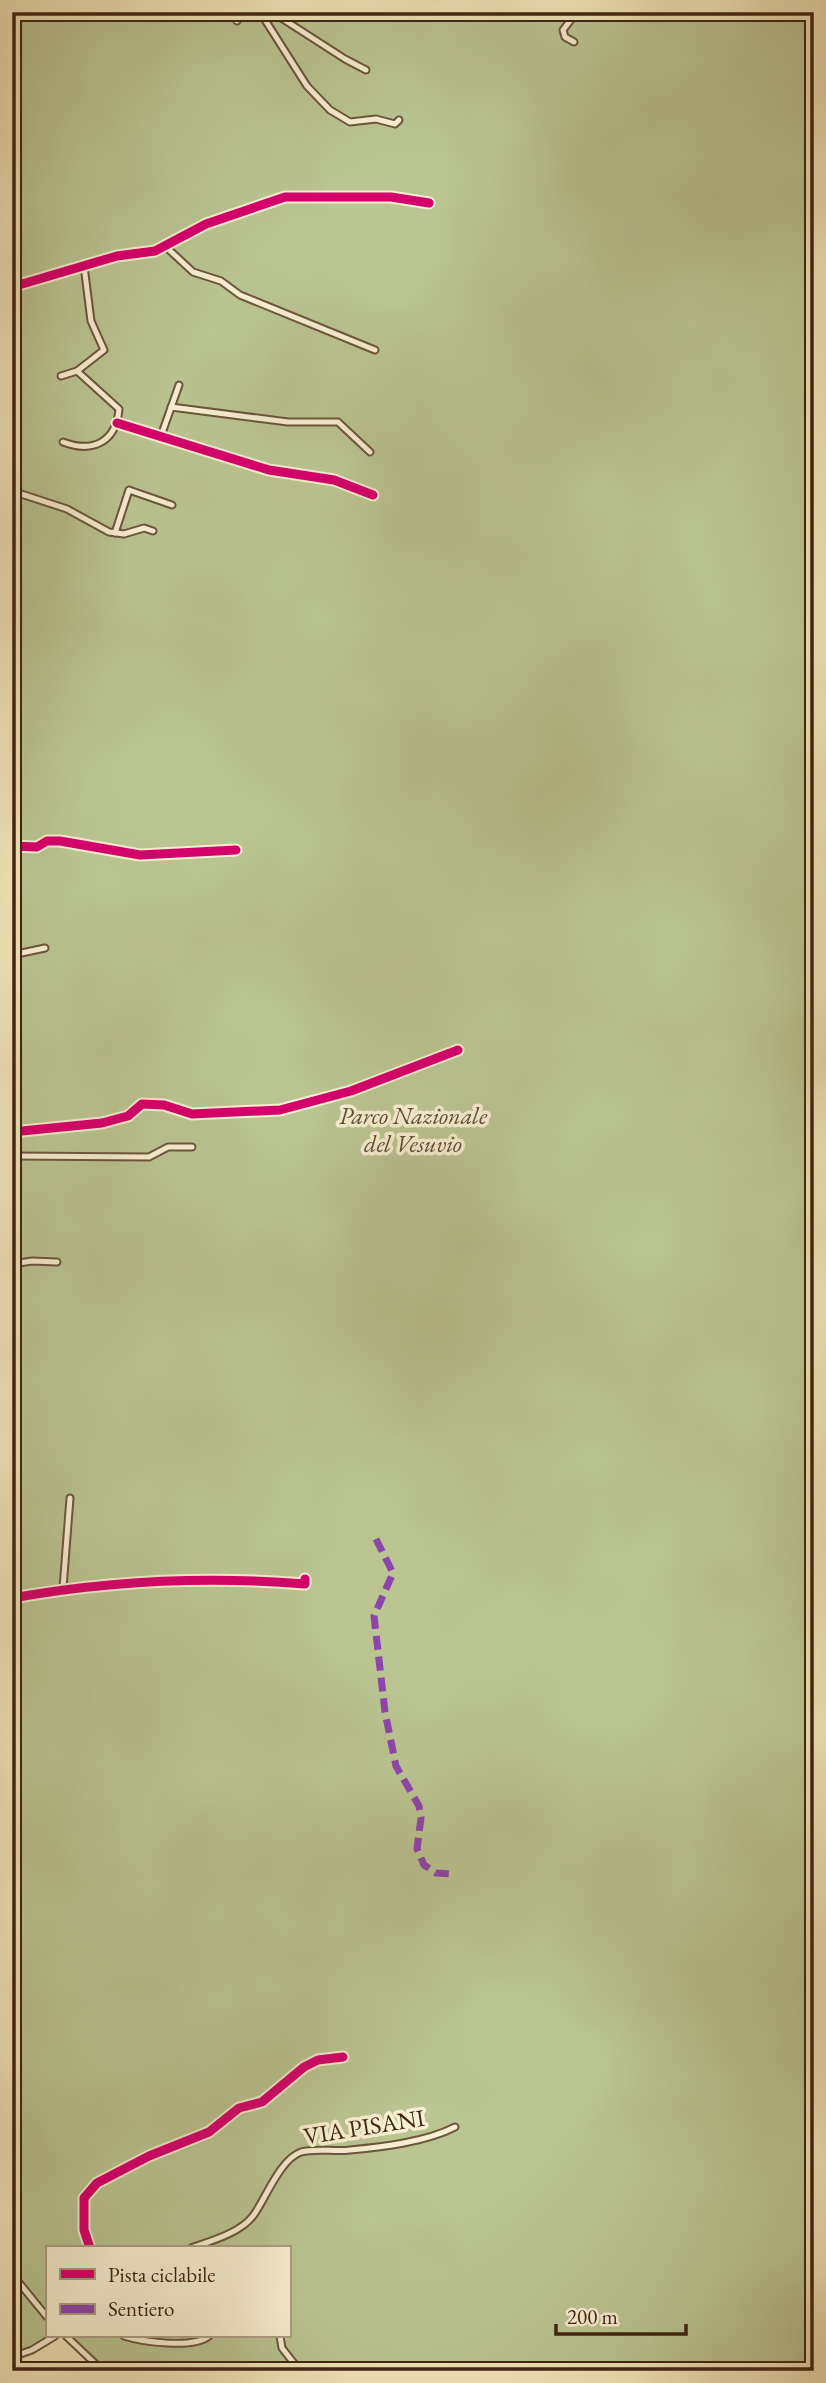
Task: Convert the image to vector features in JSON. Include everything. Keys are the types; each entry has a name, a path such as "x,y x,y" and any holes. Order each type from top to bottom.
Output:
{"street":[{"path":"237,21 241,12"},
{"path":"260,12 307,86 330,110 350,122 376,119 395,124 399,120"},
{"path":"272,12 366,70"},
{"path":"574,41 565,37 564,30 577,12"},
{"path":"12,287 117,256 147,253 206,224 285,197 391,197 429,203"},
{"path":"165,246 193,272 221,281 240,295 375,350"},
{"path":"61,376 77,371 104,350 91,321 83,266"},
{"path":"63,442 80,448 92,446 106,439 117,422 119,409 77,371"},
{"path":"161,436 179,385"},
{"path":"171,407 288,422 338,422 370,452"},
{"path":"117,422 270,470 342,482 373,495"},
{"path":"114,533 129,490 172,505"},
{"path":"12,491 67,509 114,533 124,534 144,528 153,531"},
{"path":"12,846 37,846 47,841 60,841 140,855 236,850"},
{"path":"12,955 45,948"},
{"path":"12,1132 102,1124 128,1116 142,1104 164,1105 192,1114 280,1110 351,1091 458,1050"},
{"path":"12,1157 149,1157 168,1147 192,1147"},
{"path":"12,1264 32,1261 57,1262"},
{"path":"63,1588 70,1498"},
{"path":"12,1598 63,1588 191,1582 261,1581 305,1584 305,1579"},
{"path":"89,2246 84,2230 84,2198 97,2183 149,2156 209,2132 239,2108 262,2102 304,2067 318,2060 343,2057"},
{"name":"VIA PISANI","path":"196,2246 242,2226 254,2215 261,2197 282,2169 300,2152 351,2150 423,2137 455,2126"},
{"path":"12,2274 46,2315"},
{"path":"12,2357 32,2350 52,2338"},
{"path":"68,2338 103,2371"},
{"path":"131,2338 145,2342 194,2343 205,2338"},
{"path":"280,2338 282,2348 300,2371"}],"green space":[{"name":"Parco Nazionale del Vesuvio","path":"12,12 814,12 814,2371 89,2371 96,2366 66,2338 290,2338 290,2246 46,2246 46,2338 53,2338 12,2359"}],"marked path":[{"path":"376,1539 393,1573 374,1616 385,1712 396,1766 419,1806 421,1818 417,1849 424,1865 436,1873 454,1874"}],"cycle path":[{"path":"12,287 117,256 155,251 206,224 285,197 391,197 429,203"},
{"path":"117,423 269,470 334,480 373,495"},
{"path":"12,846 37,847 47,841 60,841 140,855 236,850"},
{"path":"12,1132 102,1123 128,1116 142,1104 164,1105 192,1114 280,1110 351,1091 458,1050"},
{"path":"12,1598 121,1584 195,1580 305,1584 305,1579"},
{"path":"89,2246 84,2230 84,2198 97,2183 149,2156 209,2132 239,2108 262,2102 304,2067 318,2060 343,2057"}]}
